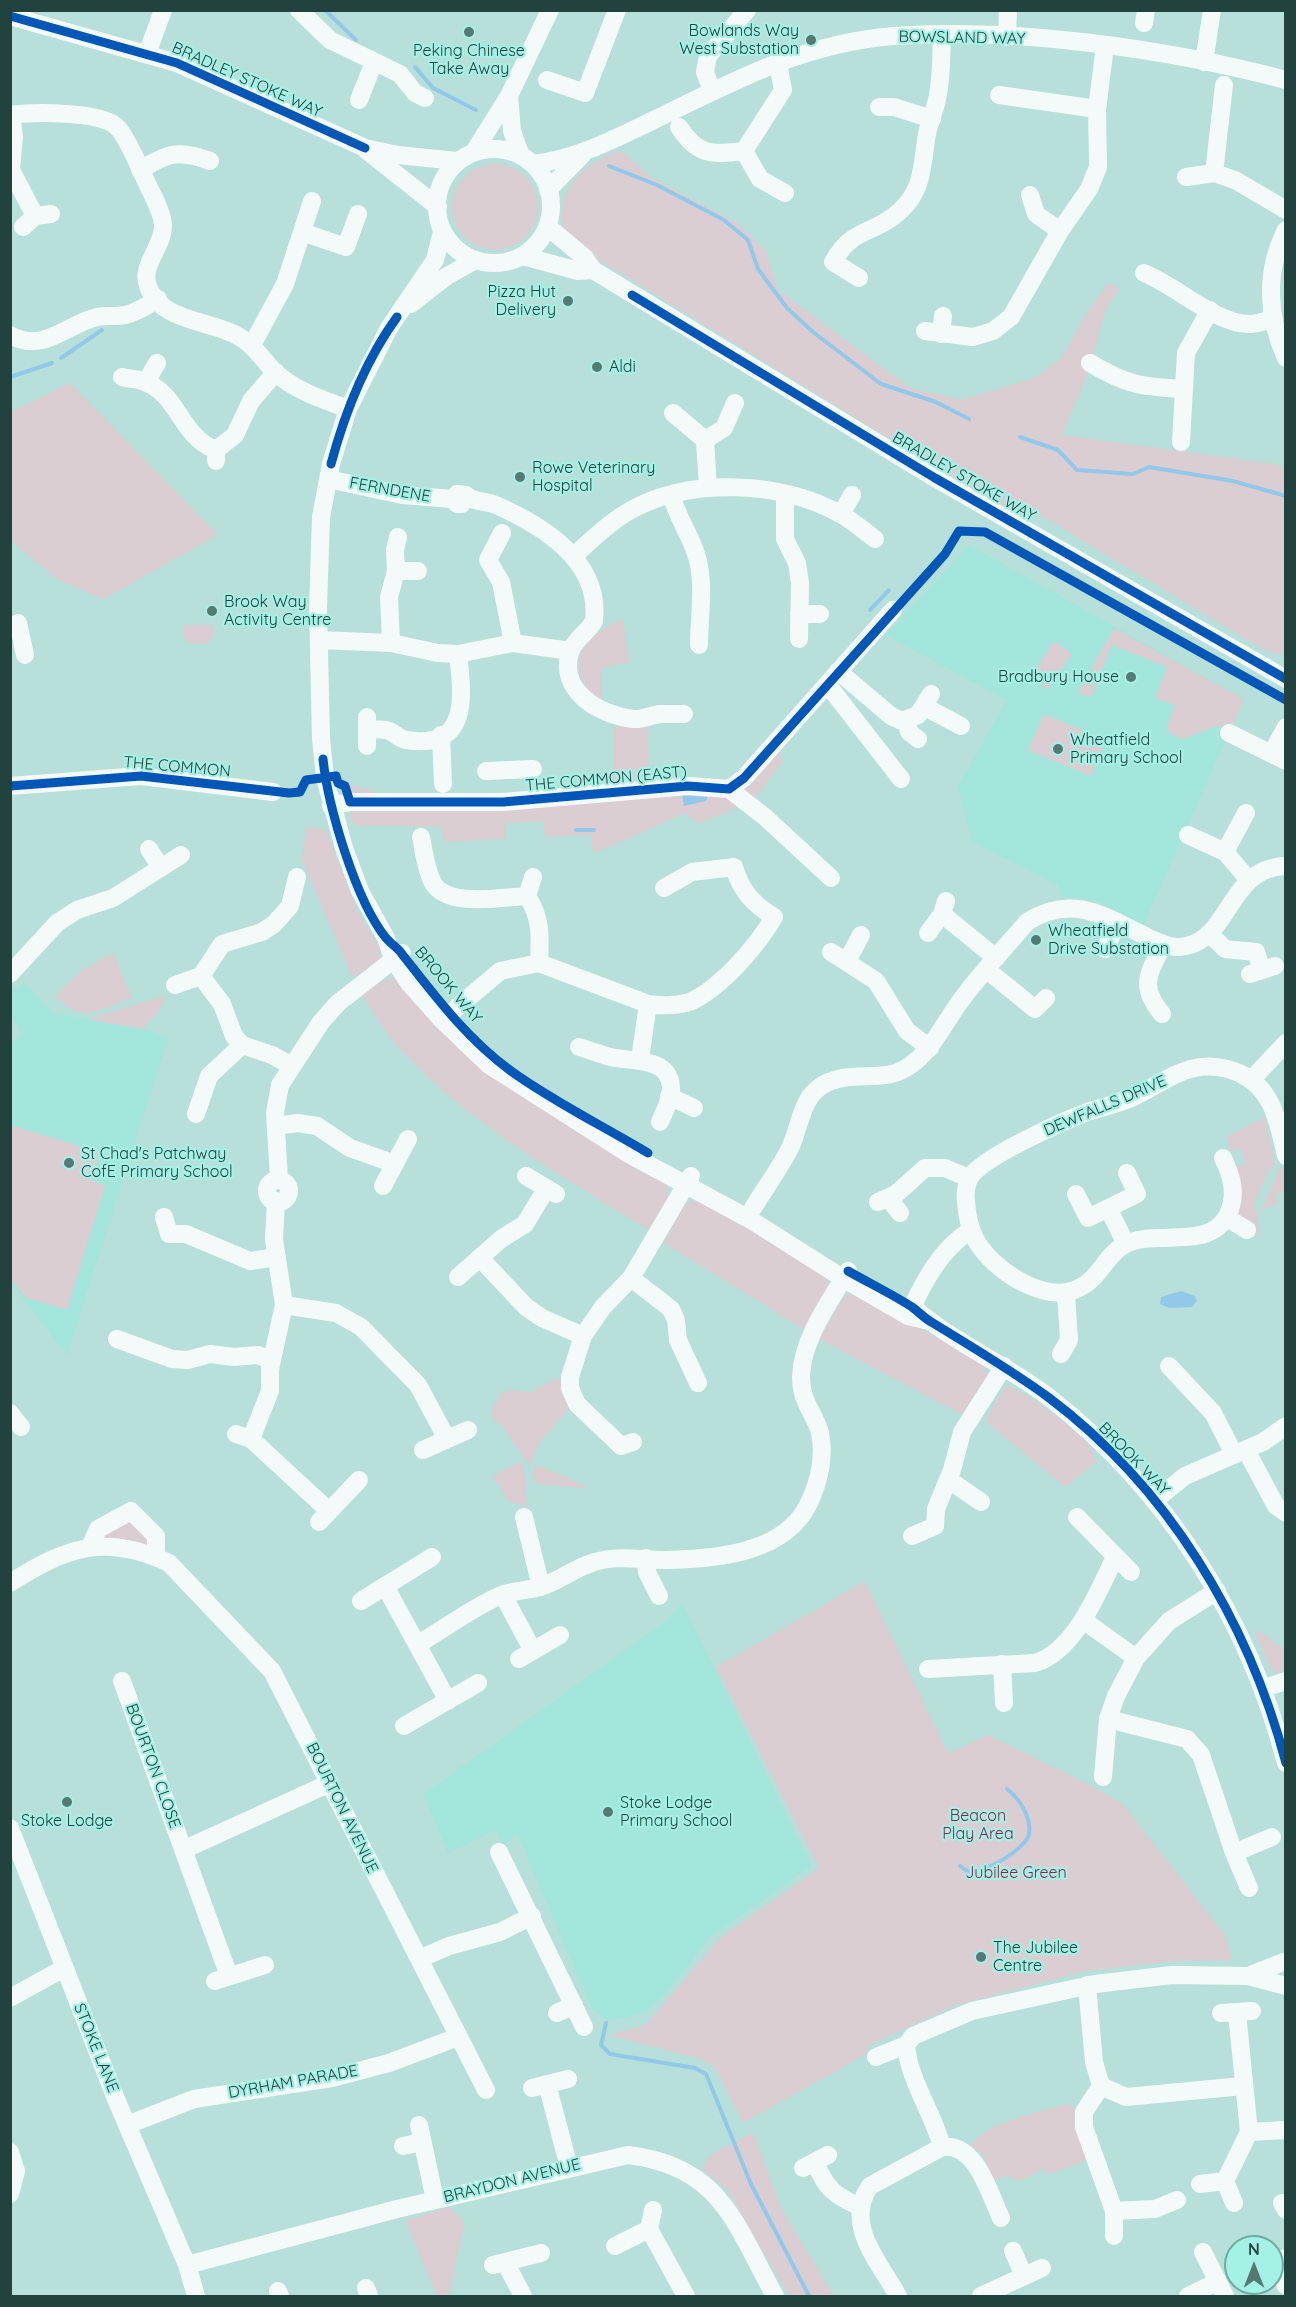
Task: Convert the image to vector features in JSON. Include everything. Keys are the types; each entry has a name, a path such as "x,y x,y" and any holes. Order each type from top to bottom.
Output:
{"street":[{"path":"147,54 163,10"},
{"path":"298,10 330,40 400,74 415,93 425,98"},
{"path":"475,150 509,96 550,10"},
{"path":"547,80 585,93 617,10"},
{"path":"712,91 705,72 708,56 747,10"},
{"path":"1007,37 1008,10"},
{"path":"1204,62 1212,10"},
{"name":"BRADLEY STOKE WAY","path":"10,16 177,63 365,148 417,158 457,161"},
{"path":"859,278 829,269 843,245 851,238 915,208 924,168 927,131 932,119 941,75 942,34"},
{"name":"BOWSLAND WAY","path":"527,160 556,162 585,152 712,91 778,63 806,53 877,38 942,34 1105,46 1204,62 1286,80"},
{"path":"936,327 973,338 993,331 1011,317 1032,293 1060,231 1089,189 1098,167 1097,109 1105,46"},
{"path":"359,100 374,62"},
{"path":"744,151 783,90 778,63"},
{"path":"1214,173 1224,85"},
{"path":"999,95 1097,109"},
{"path":"509,96 512,130 527,160 548,190 547,226 539,243 523,256 501,262 474,261 455,250 442,232 438,207 443,185 457,161 475,150 494,148 527,160"},
{"path":"879,107 894,107 932,119"},
{"path":"36,219 11,170 14,137 11,114 33,112 102,119 117,127 140,170 163,225 162,236 147,278 148,285 158,299 184,319 222,329 252,345 276,372 297,388 348,409"},
{"path":"679,127 688,142 706,152 744,151"},
{"path":"140,170 181,144 210,161"},
{"name":"BRADLEY STOKE WAY","path":"365,148 438,207"},
{"path":"744,151 760,179 785,193"},
{"name":"BOWSLAND WAY","path":"548,190 585,152"},
{"path":"1186,177 1214,173 1234,180 1286,210"},
{"path":"1030,195 1036,214 1060,231"},
{"path":"252,345 285,284 312,201"},
{"path":"302,232 346,247 358,214"},
{"name":"BRADLEY STOKE WAY","path":"547,226 585,258 593,270 935,478 1286,679"},
{"path":"1286,230 1272,266 1273,319 1277,339 1286,358"},
{"name":"BROOK WAY","path":"442,232 435,260 397,317 364,373 348,409 328,479 318,556 321,738 325,777 344,848 360,891 398,956 445,1017 505,1077 574,1121 751,1213 846,1275 1004,1366 1049,1398 1100,1442 1155,1500 1217,1591 1242,1638 1264,1688 1286,1763"},
{"name":"BRADLEY STOKE WAY","path":"523,256 578,271 593,270"},
{"name":"BROOK WAY","path":"397,317 440,281 474,261"},
{"path":"1144,273 1164,273 1210,310 1237,322 1251,324 1273,319"},
{"path":"10,335 26,340 52,338 98,317 134,313 158,299"},
{"path":"1181,442 1188,346 1199,332 1210,310"},
{"path":"146,382 157,363"},
{"path":"1090,363 1122,381 1184,389"},
{"path":"122,377 146,382 168,398 184,425 198,441 216,455 235,435 252,401 276,372"},
{"path":"705,440 724,428 735,403"},
{"path":"673,413 705,440 708,488"},
{"name":"FERNDENE","path":"328,479 402,495 461,499 493,504 524,518 550,535 574,556 588,577 595,613 590,628 571,651"},
{"path":"574,556 599,533 630,511 671,495 708,488 747,487 785,494 841,514 875,539"},
{"path":"785,494 785,539 796,563 800,583 799,639"},
{"path":"671,495 678,518 695,552 701,579 690,615 699,645"},
{"path":"841,514 852,495"},
{"path":"502,533 481,562 501,582 513,643"},
{"path":"391,643 389,597 396,571 395,550 398,537"},
{"path":"396,571 418,571"},
{"path":"831,878 765,817 729,789 744,778 893,610"},
{"path":"800,614 820,614"},
{"path":"319,640 391,643 438,653 458,654 513,643 571,651 568,663 572,682 591,706 634,719 659,714 684,714"},
{"path":"367,731 386,730 406,740 428,740 441,735 455,725 462,706 458,654"},
{"path":"832,678 891,716 906,720 918,715 928,700 961,726"},
{"path":"832,678 901,779"},
{"path":"906,720 909,732 918,739"},
{"path":"1229,733 1279,757 1286,727"},
{"path":"441,735 443,784"},
{"path":"503,802 494,771 533,769"},
{"name":"THE COMMON","path":"10,786 141,776 271,790"},
{"name":"THE COMMON (EAST)","path":"332,806 350,802 503,802 688,786 729,789"},
{"path":"1225,852 1246,813"},
{"path":"1188,835 1225,852 1248,879"},
{"path":"419,846 434,884 466,907 527,896"},
{"path":"149,849 161,868"},
{"path":"10,974 57,923 77,910 113,898 181,855"},
{"path":"445,1017 500,970 539,963 648,1005 692,1002 754,949 781,921 757,906 744,892 734,858 692,872 663,888"},
{"path":"751,1213 791,1145 802,1108 824,1084 848,1077 879,1078 899,1073 930,1048 959,1003 1027,922 1060,908 1097,913 1163,945 1186,946 1209,933 1248,879 1266,869 1286,866"},
{"path":"533,877 527,896 540,925 539,963"},
{"path":"176,985 201,976 222,944 262,932 274,924 290,906 299,890"},
{"path":"928,933 944,907 992,964 1037,1008"},
{"path":"1106,949 1118,922"},
{"path":"1209,933 1225,949 1256,952 1262,970"},
{"path":"861,935 839,956 876,981 907,1031 930,1048"},
{"path":"1162,1014 1140,993 1163,945"},
{"path":"359,1480 324,1516 243,1437 270,1390 272,1361 284,1305 273,1230 276,1201 284,1200 289,1192 286,1184 279,1180 276,1101 280,1085 338,1003 398,956"},
{"path":"201,976 222,1004 228,1025 242,1045 272,1055 292,1066"},
{"path":"640,1059 648,1005"},
{"path":"1251,1080 1286,1043"},
{"path":"193,1104 209,1076 242,1045"},
{"path":"579,1047 613,1058 640,1059 662,1069 670,1078 669,1096 660,1122"},
{"name":"DEWFALLS DRIVE","path":"969,1179 996,1156 1083,1114 1130,1099 1177,1074 1194,1068 1218,1067 1238,1072 1251,1080 1276,1110 1286,1156"},
{"path":"669,1096 694,1108"},
{"path":"276,1126 298,1124 317,1126 350,1148 395,1164"},
{"path":"383,1186 408,1139"},
{"path":"889,1205 925,1168 945,1168 969,1179 966,1200 971,1230 980,1247 993,1263 1046,1292 1066,1293 1089,1283 1108,1259 1126,1244 1192,1237 1207,1233 1227,1218 1233,1200 1232,1185 1222,1158"},
{"path":"1076,1194 1088,1218 1137,1194 1127,1173"},
{"path":"458,1277 501,1239 525,1224 551,1192 526,1176"},
{"path":"625,1448 573,1398 570,1377 583,1336 603,1307 631,1278 687,1180"},
{"path":"1107,1208 1126,1244"},
{"path":"1227,1218 1247,1230"},
{"path":"162,1230 186,1234 250,1261 277,1257"},
{"path":"910,1311 937,1262 953,1241 971,1230"},
{"path":"480,1258 526,1307 542,1318 583,1336"},
{"path":"418,1644 503,1595 541,1587 589,1563 610,1558 686,1559 757,1547 772,1541 790,1529 803,1515 815,1488 821,1455 820,1433 807,1409 802,1390 804,1353 846,1275"},
{"path":"631,1278 671,1309 676,1320 678,1340 699,1386"},
{"path":"1061,1354 1069,1340 1066,1293"},
{"path":"284,1305 336,1313 361,1327 418,1385 447,1439"},
{"path":"128,1338 172,1359 188,1360 210,1354 234,1357 258,1355 272,1361"},
{"path":"912,1536 940,1530 936,1509 949,1480 962,1432 1004,1366"},
{"path":"1170,1366 1214,1413 1276,1506 1286,1513"},
{"path":"1155,1500 1185,1476 1240,1452 1286,1426"},
{"path":"423,1450 468,1430"},
{"path":"949,1480 981,1502"},
{"path":"90,1547 98,1529 131,1511 156,1536 156,1557"},
{"path":"1077,1517 1131,1572"},
{"path":"521,1530 541,1587"},
{"name":"BOURTON AVENUE","path":"10,1583 34,1568 90,1547 123,1546 156,1557 169,1563 272,1671 486,2090"},
{"path":"361,1601 432,1556"},
{"path":"928,1669 1045,1660 1054,1654 1083,1620 1115,1557"},
{"path":"646,1558 644,1583 659,1596"},
{"path":"385,1586 448,1701"},
{"path":"1103,1777 1108,1719 1116,1696 1136,1658 1169,1621 1217,1591"},
{"path":"503,1595 526,1655 560,1635"},
{"path":"1083,1620 1136,1658"},
{"path":"1002,1664 1004,1703"},
{"name":"BOURTON CLOSE","path":"122,1681 183,1850 222,1979 265,1965"},
{"path":"1264,1688 1286,1681"},
{"path":"404,1726 478,1683"},
{"path":"1108,1719 1187,1738 1201,1755 1233,1853 1249,1888"},
{"name":"BOURTON CLOSE","path":"183,1850 330,1782"},
{"name":"STOKE LANE","path":"10,1828 127,2125 187,2265 196,2296"},
{"path":"1233,1853 1272,1837"},
{"path":"508,1860 584,2027"},
{"path":"419,1959 449,1946 500,1932 532,1916"},
{"path":"1248,1976 1284,1960"},
{"path":"1284,1960 1282,1978 1286,1986"},
{"path":"10,1998 64,1968"},
{"path":"876,2057 906,2045 913,2036 972,2011 1087,1985 1172,1974 1248,1976 1286,1986"},
{"path":"1087,1985 1094,2062 1101,2086 1084,2112 1084,2127 1114,2211 1114,2236"},
{"path":"557,2013 574,2005"},
{"path":"1234,2203 1225,2181 1249,2132 1237,2012"},
{"name":"DYRHAM PARADE","path":"127,2125 194,2099 332,2078 389,2063 458,2037"},
{"path":"906,2045 908,2061 933,2119 942,2147"},
{"path":"568,2079 540,2086 569,2167"},
{"path":"1101,2086 1126,2097 1243,2086"},
{"path":"1249,2132 1286,2130"},
{"path":"403,2146 420,2134 435,2200"},
{"path":"898,2296 864,2238 859,2225 860,2207 870,2186 942,2147 958,2147 970,2156 1001,2218"},
{"path":"10,2152 16,2171 10,2194"},
{"name":"BRAYDON AVENUE","path":"187,2265 477,2189 628,2155 658,2158 695,2176 712,2190 725,2206 775,2296"},
{"path":"816,2162 825,2184 837,2197 860,2207"},
{"path":"1200,2184 1225,2181"},
{"path":"1114,2211 1155,2209 1177,2200"},
{"path":"652,2210 649,2229 686,2296"},
{"path":"615,2246 649,2229"},
{"path":"1013,2251 1024,2276"},
{"path":"1188,2296 1221,2289 1203,2252"},
{"path":"523,2296 499,2264 541,2253"},
{"path":"1286,2258 1280,2272 1286,2286"},
{"path":"981,2296 1042,2268"}],"shaded area":[{"name":"Wheatfield Primary School","path":"969,545 1244,699 1143,926 1098,901 1062,896 1058,885 973,842 958,787 1007,700 886,635"},
{"path":"682,795 708,797 706,801 684,806"},
{"name":"St Chad's Patchway CofE Primary School","path":"25,983 53,1013 142,1029 168,1037 67,1355 11,1283 11,1044 23,1034 11,1015 10,992"},
{"path":"1181,1291 1195,1296 1197,1301 1192,1307 1169,1308 1160,1304 1161,1297"},
{"name":"Stoke Lodge Primary School","path":"682,1603 811,1866 710,1937 669,1989 648,2010 608,2021 592,2008 517,1833 504,1845 496,1830 448,1853 424,1794 671,1617"}],"green space":[{"path":"621,150 651,177 739,224 766,251 778,290 910,388 962,400 1037,377 1062,357 1087,312 1109,282 1120,289 1105,311 1090,368 1062,435 1275,464 1285,468 1285,655 1264,650 1027,507 1018,518 591,255 564,234 563,203 574,180 583,171"},
{"path":"495,164 519,171 531,183 538,207 531,231 519,243 495,250 471,243 459,231 452,207 459,183 471,171"},
{"path":"70,383 218,535 103,599 58,580 11,541 11,412"},
{"path":"623,619 630,662 602,668 602,697 599,700 587,688 581,676 579,664 581,653 597,633"},
{"path":"184,625 214,625 214,636 206,644 191,644 184,638"},
{"path":"1114,628 1244,699 1231,729 1217,726 1183,739 1169,733 1167,727 1175,705 1155,698 1167,667 1112,645 1091,697 1078,693"},
{"path":"1054,641 1072,654 1048,689 1030,677"},
{"path":"1044,714 1106,740 1091,776 1028,750"},
{"path":"614,726 648,726 649,781 725,785 771,739 783,761 752,802 699,824 685,813 593,854 591,835 545,837 543,821 506,823 506,839 444,842 441,827 353,825 344,782 391,797 511,793 614,782"},
{"path":"306,827 326,830 358,911 379,947 380,957 376,967 352,977 302,860"},
{"path":"113,953 132,998 100,1010 83,1013 65,1005 55,996 82,970"},
{"path":"390,977 400,981 482,1067 665,1179 668,1187 667,1200 662,1212 649,1230 487,1126 428,1077 396,1044 361,994"},
{"path":"168,995 159,1011 142,1029 91,1020 91,1018"},
{"path":"1265,1117 1275,1164 1267,1173 1255,1203 1261,1238 1258,1234 1252,1234 1237,1219 1234,1168 1246,1163 1240,1148 1231,1152 1227,1136"},
{"path":"10,1125 100,1152 93,1181 105,1186 67,1310 25,1297 11,1280"},
{"path":"1281,1166 1285,1171 1285,1191 1276,1195 1278,1203 1261,1210"},
{"path":"692,1201 700,1201 826,1275 829,1293 805,1330 664,1243 684,1205"},
{"path":"860,1293 981,1363 986,1369 987,1381 963,1415 819,1339 846,1294"},
{"path":"557,1378 563,1384 568,1409 541,1441 529,1466 502,1425 492,1419 492,1409 501,1393 510,1390 530,1392"},
{"path":"1006,1385 1037,1402 1074,1430 1090,1447 1096,1462 1065,1487 985,1421"},
{"path":"520,1461 525,1477 527,1507 508,1501 493,1476"},
{"path":"536,1465 587,1486 585,1488 537,1484 532,1474"},
{"path":"130,1518 155,1542 153,1548 98,1540"},
{"name":"Jubilee Green","path":"865,1581 948,1753 988,1735 1086,1783 1123,1804 1225,1935 1232,1960 1173,1961 1082,1972 953,2006 868,2046 868,2053 743,2123 715,2068 701,2059 609,2035 646,2025 720,1938 819,1868 716,1667"},
{"path":"1254,1630 1269,1636 1271,1640 1285,1649 1285,1671 1278,1673 1270,1667"},
{"path":"1068,2104 1078,2113 1086,2136 1090,2158 1081,2162 1048,2175 1044,2169 1022,2180 1014,2180 1008,2175 994,2180 982,2154 970,2146 988,2130 1001,2124"},
{"path":"753,2132 782,2210 834,2296 789,2296 728,2191 702,2169 709,2156"},
{"path":"450,2207 464,2221 464,2225 449,2296 437,2296 406,2222 409,2219"}],"waterway":[{"path":"325,10 356,40"},
{"path":"415,67 433,88 476,110"},
{"path":"609,166 657,185 724,220 748,240 758,269 787,308 813,332 881,384 936,402 969,419"},
{"path":"61,358 102,330"},
{"path":"10,377 52,363"},
{"path":"1020,437 1058,450 1077,470 1133,474 1149,467 1233,481 1286,496"},
{"path":"870,610 889,590"},
{"path":"157,768 210,775"},
{"path":"576,830 594,830"},
{"path":"960,1866 968,1871 983,1869 1003,1860 1026,1840 1029,1834 1027,1815 1007,1789"},
{"path":"606,2023 601,2045 610,2054 695,2068 706,2074 751,2184 809,2296"}],"cycle path":[{"path":"10,16 177,63 365,148"},
{"path":"632,295 935,478 1286,679"},
{"path":"331,464 357,388 375,351 397,317"},
{"path":"10,786 141,776 289,793 300,792 306,780 336,776 338,783 345,786 350,802 503,802 688,786 729,789 744,778 945,554 959,531 985,532 1286,700"},
{"path":"323,759 331,802 345,853 364,901 386,938 452,1016 495,1059 544,1093 648,1153"},
{"path":"848,1271 904,1302 1034,1387 1091,1433 1130,1472 1166,1515 1198,1560 1226,1608 1250,1658 1270,1710 1286,1763"}],"place":[{"name":"Peking Chinese Take Away","path":"469,32"},
{"name":"Bowlands Way West Substation","path":"811,40"},
{"name":"Pizza Hut Delivery","path":"568,301"},
{"name":"Aldi","path":"597,367"},
{"name":"Rowe Veterinary Hospital","path":"520,477"},
{"name":"Brook Way Activity Centre","path":"212,611"},
{"name":"Bradbury House","path":"1131,677"},
{"name":"Wheatfield Primary School","path":"1058,749"},
{"name":"Wheatfield Drive Substation","path":"1036,940"},
{"name":"St Chad's Patchway CofE Primary School","path":"69,1163"},
{"name":"Stoke Lodge","path":"67,1802"},
{"name":"Stoke Lodge Primary School","path":"608,1812"},
{"name":"The Jubilee Centre","path":"981,1957"}],"park label":[{"name":"Beacon Play Area","path":"978,1825"}]}
